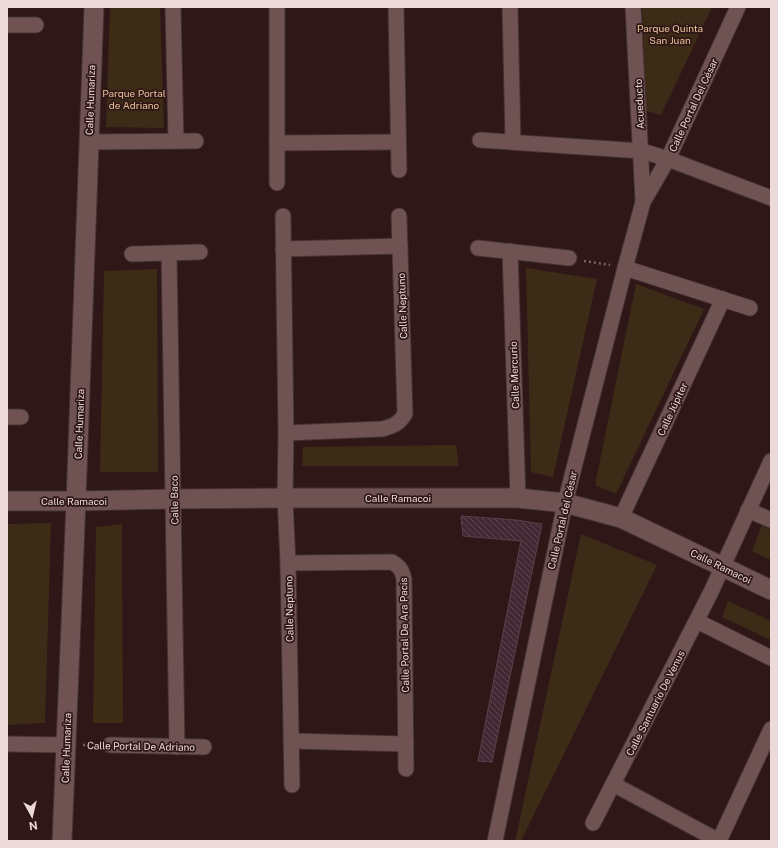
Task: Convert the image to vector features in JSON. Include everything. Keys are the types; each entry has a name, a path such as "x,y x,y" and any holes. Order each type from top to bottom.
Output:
{"street":[{"name":"Calle Humariza","path":"62,841 94,7"},
{"path":"173,7 176,141"},
{"path":"277,7 277,183"},
{"path":"396,7 399,170"},
{"path":"510,7 513,142"},
{"name":"Acueducto","path":"633,7 644,202"},
{"name":"Calle Portal Del César","path":"644,202 668,159 738,7"},
{"path":"7,25 36,25"},
{"path":"480,140 642,151 668,159 771,198"},
{"path":"89,142 196,141"},
{"path":"277,143 398,142"},
{"name":"Calle Portal del César","path":"495,841 565,503 625,268 644,202"},
{"name":"Calle Neptuno","path":"283,216 286,433 285,498 288,563 292,785"},
{"name":"Calle Neptuno","path":"286,433 382,429 394,426 400,422 405,414 399,216"},
{"path":"283,249 400,246"},
{"path":"478,248 569,258"},
{"name":"Calle Mercurio","path":"510,251 518,498"},
{"path":"132,254 200,252"},
{"name":"Calle Baco","path":"170,253 177,747"},
{"path":"625,268 750,308"},
{"name":"Calle Júpiter","path":"621,518 723,299"},
{"name":"Calle Santuario De Venus","path":"593,823 697,621 771,461"},
{"name":"Calle Ramacoi","path":"7,501 285,498 518,498 565,503 621,518 771,590"},
{"path":"748,510 771,520"},
{"name":"Calle Portal De Ara Pacis","path":"288,563 392,562 399,566 403,572 406,769"},
{"path":"697,621 771,658"},
{"path":"613,784 719,841 771,729"},
{"path":"291,741 406,744"},
{"path":"7,744 66,745"},
{"name":"Calle Portal De Adriano","path":"110,745 204,747"}],"path":[{"path":"569,258 625,268"},
{"name":"Calle Portal De Adriano","path":"66,745 110,745"}],"green space":[{"name":"Parque Portal de Adriano","path":"110,7 160,7 164,128 106,127"},
{"name":"Parque Quinta San Juan","path":"642,7 712,7 661,115 646,111"},
{"path":"526,268 597,279 553,477 531,472"},
{"path":"157,269 158,472 100,472 104,271"},
{"path":"636,284 704,309 616,494 595,485"},
{"path":"456,445 459,466 302,466 303,447"},
{"path":"51,523 45,723 7,725 7,524"},
{"path":"122,524 123,723 93,723 96,527"},
{"path":"762,525 771,530 771,560 752,551"},
{"path":"581,534 657,565 521,841 516,841 516,837"},
{"path":"728,601 771,621 771,640 722,617"}],"building":[{"path":"461,516 516,520 542,524 492,762 478,761 521,541 463,536"}]}
